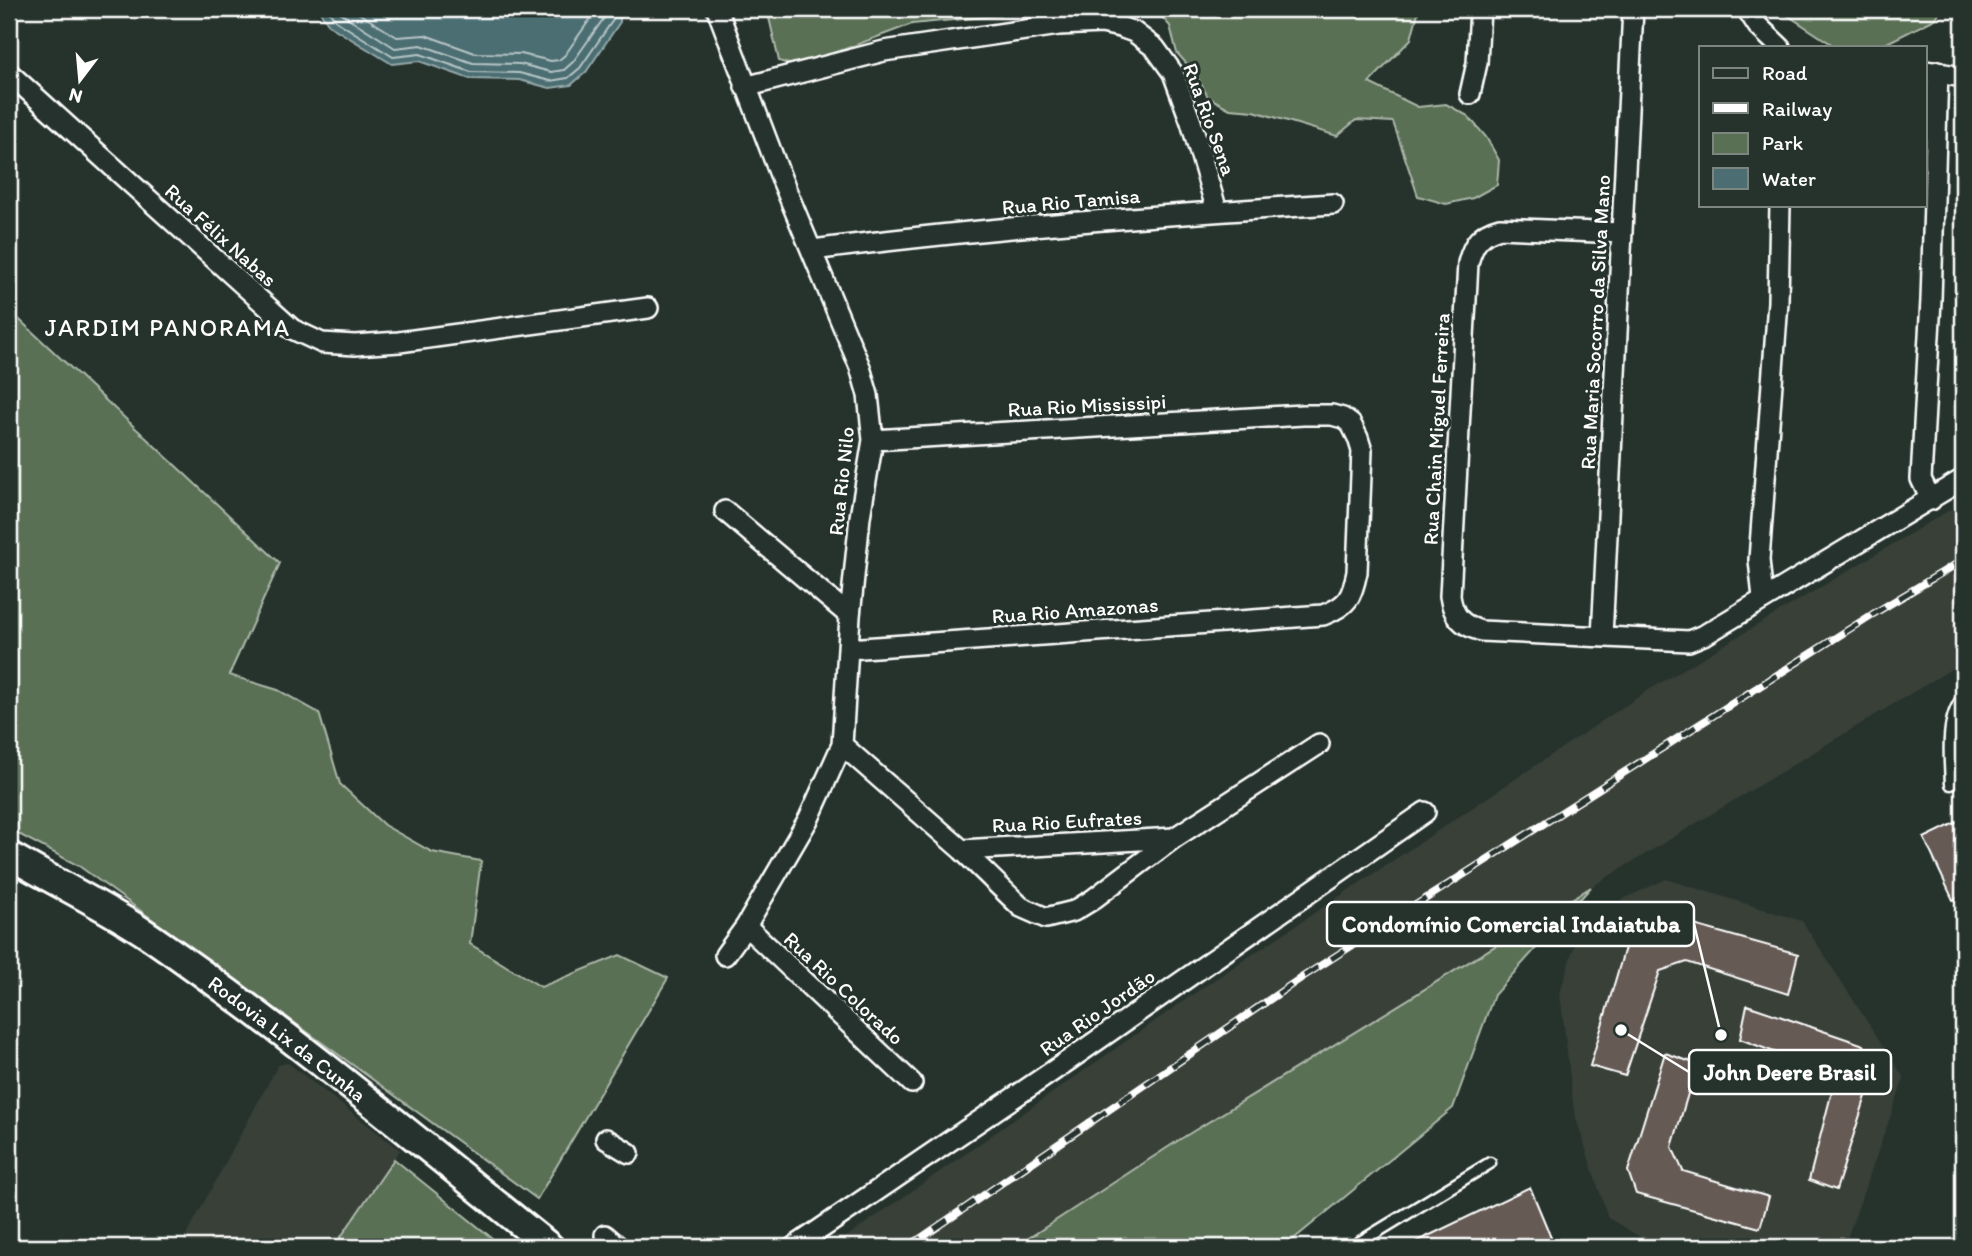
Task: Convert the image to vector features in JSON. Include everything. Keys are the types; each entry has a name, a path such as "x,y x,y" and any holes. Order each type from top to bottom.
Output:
{"main road":[{"name":"Rodovia Lix da Cunha","path":"9,855 149,936 221,987 550,1247"}],"street":[{"name":"Rua Rio Nilo","path":"717,9 745,87 860,367 868,395 873,440 860,517 850,616 842,745 809,818 746,926 725,956"},
{"path":"1470,94 1477,63 1480,9"},
{"name":"Rua Maria Socorro da Silva Mano","path":"1602,637 1633,9"},
{"path":"1747,9 1758,26 1779,46"},
{"name":"Rua Rio Sena","path":"745,87 884,51 1059,24 1102,23 1120,27 1134,32 1155,48 1173,73 1191,122 1217,211"},
{"path":"1931,500 1921,480 1931,300 1931,71 1963,77"},
{"name":"Rua Félix Nabas","path":"9,73 292,329 322,343 355,345 399,342 648,308"},
{"name":"Rua Rio Tamisa","path":"813,250 901,239 1217,211 1333,204"},
{"path":"1763,598 1759,560 1778,302 1780,206"},
{"name":"Rua Chain Miguel Ferreira","path":"1602,637 1480,631 1467,627 1459,620 1452,609 1450,596 1468,263 1472,247 1485,233 1500,228 1622,233"},
{"name":"Rua Rio Mississipi","path":"873,440 1303,415 1332,415 1343,418 1351,424 1362,451 1354,586 1346,603 1337,610 1306,616"},
{"path":"1602,637 1689,641 1706,634 1963,479"},
{"path":"725,511 850,616"},
{"name":"Rua Rio Amazonas","path":"848,649 1306,616"},
{"name":"Rua Rio Eufrates","path":"842,745 962,850 1021,907 1046,918 1066,914 1083,905 1174,838 1319,744"},
{"name":"Rua Rio Jordão","path":"794,1247 1057,1068 1424,812"},
{"name":"Rua Rio Eufrates","path":"962,850 1174,838"},
{"name":"Rua Rio Colorado","path":"746,926 912,1083"},
{"path":"606,1139 629,1153"}],"lane":[{"path":"1951,784 1950,733 1963,698"},
{"path":"1352,1247 1490,1163"}],"shaded area":[{"path":"1963,502 1963,662 1179,1140 1015,1247 832,1247 1205,986 1647,691"},
{"path":"1666,879 1802,921 1904,1078 1844,1247 1657,1247 1608,1218 1574,1112 1560,993 1574,946 1604,908"},
{"path":"288,1063 400,1150 334,1247 180,1247 278,1065"}],"green space":[{"path":"767,9 1068,9 912,24 797,67 779,61"},
{"path":"1155,9 1419,9 1411,39 1369,83 1418,107 1446,104 1468,116 1486,137 1499,160 1497,185 1473,198 1446,204 1418,196 1393,122 1356,120 1337,136 1254,111 1230,109 1208,97 1195,73 1177,53 1170,26"},
{"path":"1778,9 1942,9 1935,19 1881,46 1834,46"},
{"path":"9,310 280,563 229,675 278,690 319,713 340,784 384,825 432,852 481,861 470,944 541,987 620,955 668,978 537,1199 79,866 9,829"},
{"path":"1591,887 1494,995 1453,1108 1284,1247 1015,1247 1179,1140"},
{"path":"394,1159 503,1247 334,1247"}],"water":[{"path":"318,9 620,9 620,22 586,72 571,85 550,88 519,80 470,79 419,61 392,64 330,26"}],"building":[{"path":"1963,819 1963,895 1953,900 1924,838"},
{"path":"1669,918 1798,954 1788,994 1687,962 1660,971 1625,1076 1590,1066 1629,934"},
{"path":"1747,1005 1864,1045 1875,1068 1836,1190 1809,1180 1832,1091 1819,1069 1740,1039"},
{"path":"1665,1053 1697,1064 1672,1147 1683,1171 1769,1197 1760,1228 1636,1194 1628,1171"},
{"path":"1530,1187 1555,1247 1405,1247"}],"railway":[{"path":"908,1247 1301,978 1873,614 1963,560"}],"place":[{"name":"John Deere Brasil","path":"1621,1030"},
{"name":"Condomínio Comercial Indaiatuba","path":"1721,1035"}],"district":[{"name":"JARDIM PANORAMA","path":"168,327"}]}
